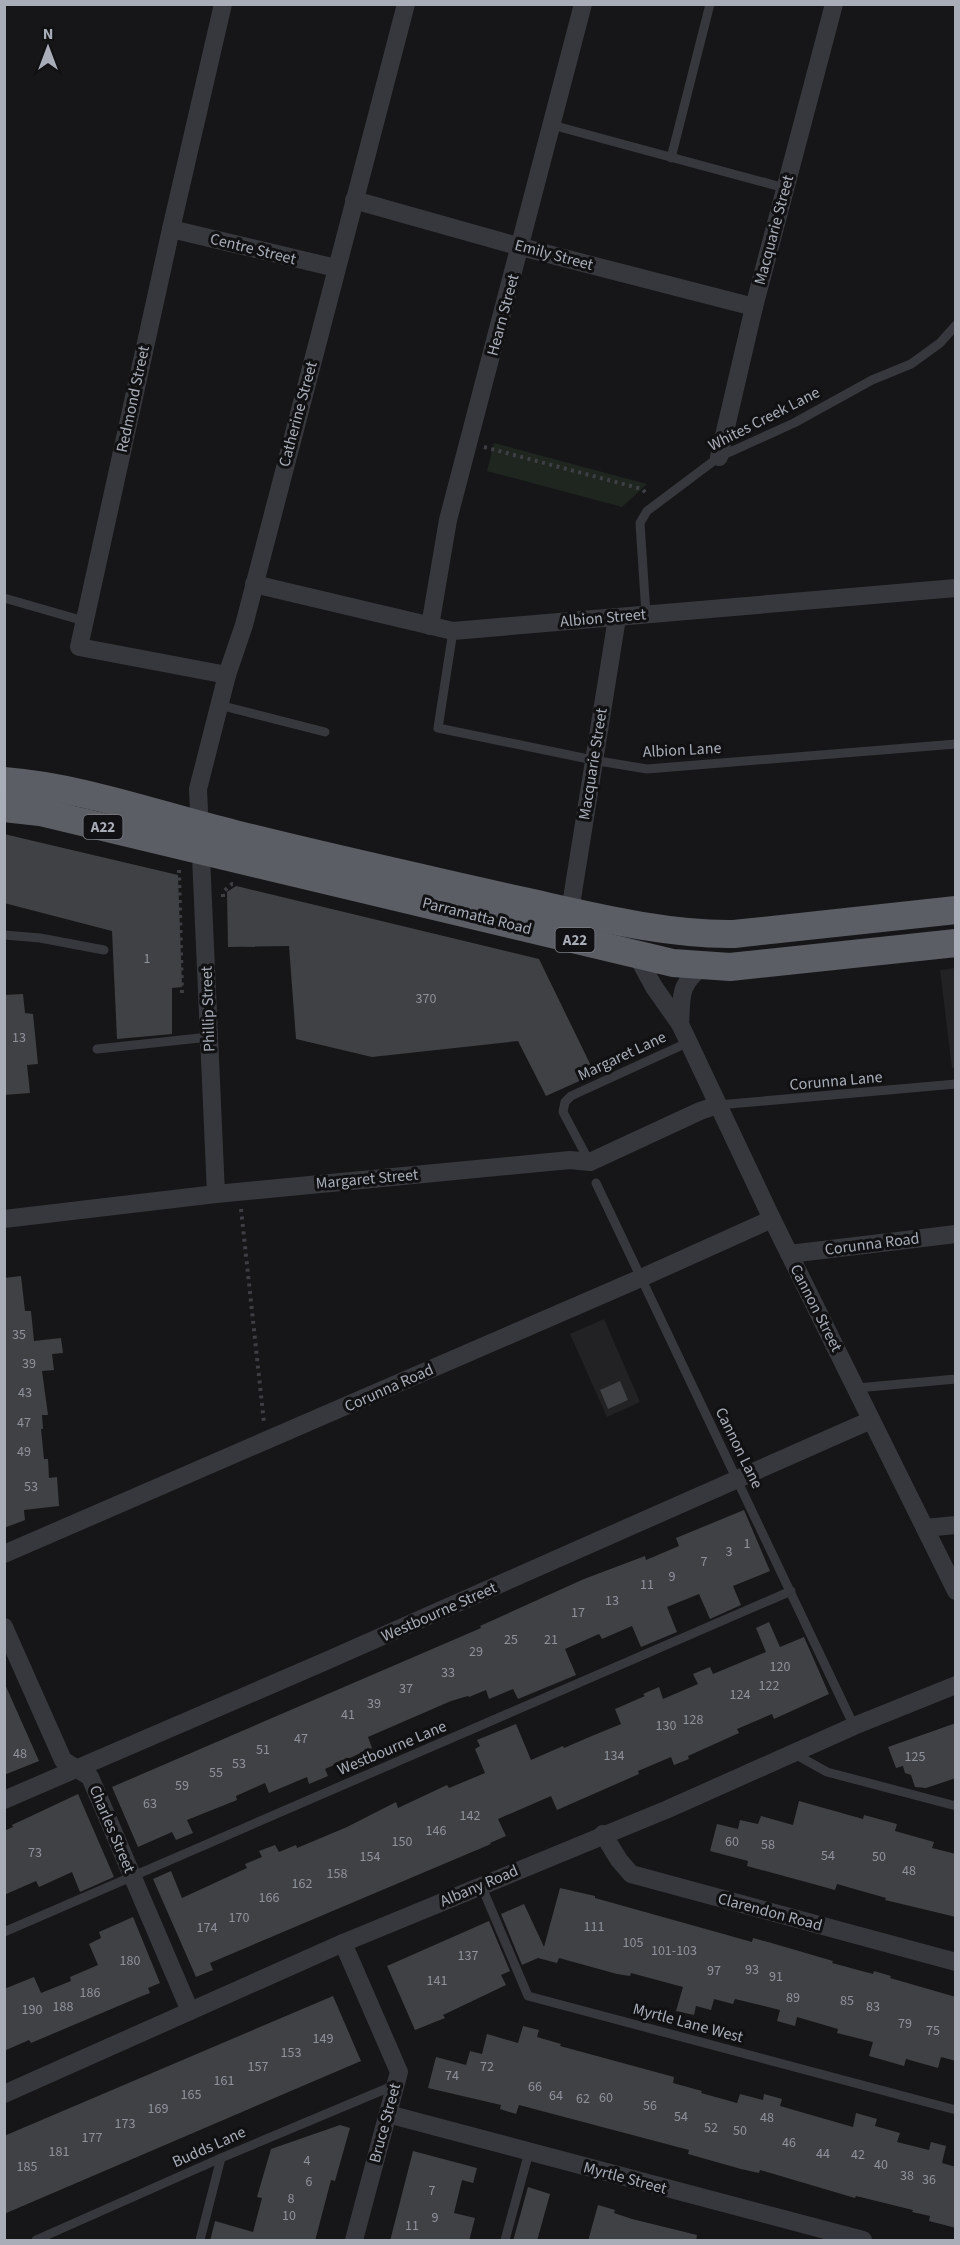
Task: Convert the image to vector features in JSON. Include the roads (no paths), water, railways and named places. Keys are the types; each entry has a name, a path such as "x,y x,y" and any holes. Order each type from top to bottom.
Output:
{"highway":[{"name":"Parramatta Road","path":"4,781 24,782 66,791 200,838 638,956 673,963 730,967 956,943"},
{"name":"Parramatta Road","path":"4,807 200,838 570,911 704,934 734,934 956,910"}],"street":[{"name":"Redmond Street","path":"223,4 79,647 227,675"},
{"name":"Catherine Street","path":"200,838 198,789 406,4"},
{"name":"Hearn Street","path":"430,626 448,520 583,4"},
{"name":"Macquarie Street","path":"719,457 754,307 834,4"},
{"name":"Emily Street","path":"354,200 521,247 754,307"},
{"name":"Centre Street","path":"171,229 336,268"},
{"name":"Albion Street","path":"254,584 453,631 956,588"},
{"name":"Macquarie Street","path":"570,911 617,618"},
{"name":"Phillip Street","path":"200,838 216,1194"},
{"name":"Cannon Street","path":"638,956 654,987 680,1024 771,1219 956,1591"},
{"path":"680,1024 683,988 689,977 703,966"},
{"name":"Margaret Street","path":"4,1219 239,1191 570,1160 590,1162 700,1111 718,1105"},
{"name":"Corunna Road","path":"4,1554 641,1278 771,1219"},
{"name":"Corunna Road","path":"789,1254 956,1234"},
{"name":"Westbourne Street","path":"4,1800 871,1420"},
{"path":"925,1528 956,1525"},
{"name":"Charles Street","path":"4,1627 63,1760 90,1777 190,2010"},
{"name":"Albany Road","path":"4,2094 343,1943 668,1809 854,1726 956,1685"},
{"name":"Clarendon Road","path":"603,1834 619,1860 631,1874 956,1962"},
{"name":"Bruce Street","path":"343,1943 399,2072 354,2241"},
{"name":"Myrtle Street","path":"388,2114 863,2241"}],"lane":[{"path":"670,158 710,4"},
{"path":"552,125 785,188"},
{"name":"Whites Creek Lane","path":"646,614 640,523 647,511 719,457 794,423 872,380 911,364 940,343 956,325"},
{"path":"4,598 84,621"},
{"name":"Albion Lane","path":"453,631 438,728 647,769 956,744"},
{"path":"219,705 325,732"},
{"path":"4,935 40,938 104,950"},
{"path":"97,1049 209,1037"},
{"name":"Margaret Lane","path":"590,1162 563,1112 565,1102 571,1096 689,1042"},
{"name":"Corunna Lane","path":"718,1105 956,1084"},
{"name":"Cannon Lane","path":"596,1183 854,1726"},
{"path":"857,1389 956,1379"},
{"name":"Westbourne Lane","path":"4,1932 791,1591"},
{"path":"792,1753 827,1772 956,1806"},
{"name":"Myrtle Lane West","path":"481,1885 528,1996 956,2110"},
{"name":"Budds Lane","path":"36,2241 221,2158 395,2085"},
{"path":"505,2241 529,2152"},
{"path":"200,2241 221,2158"}]}
